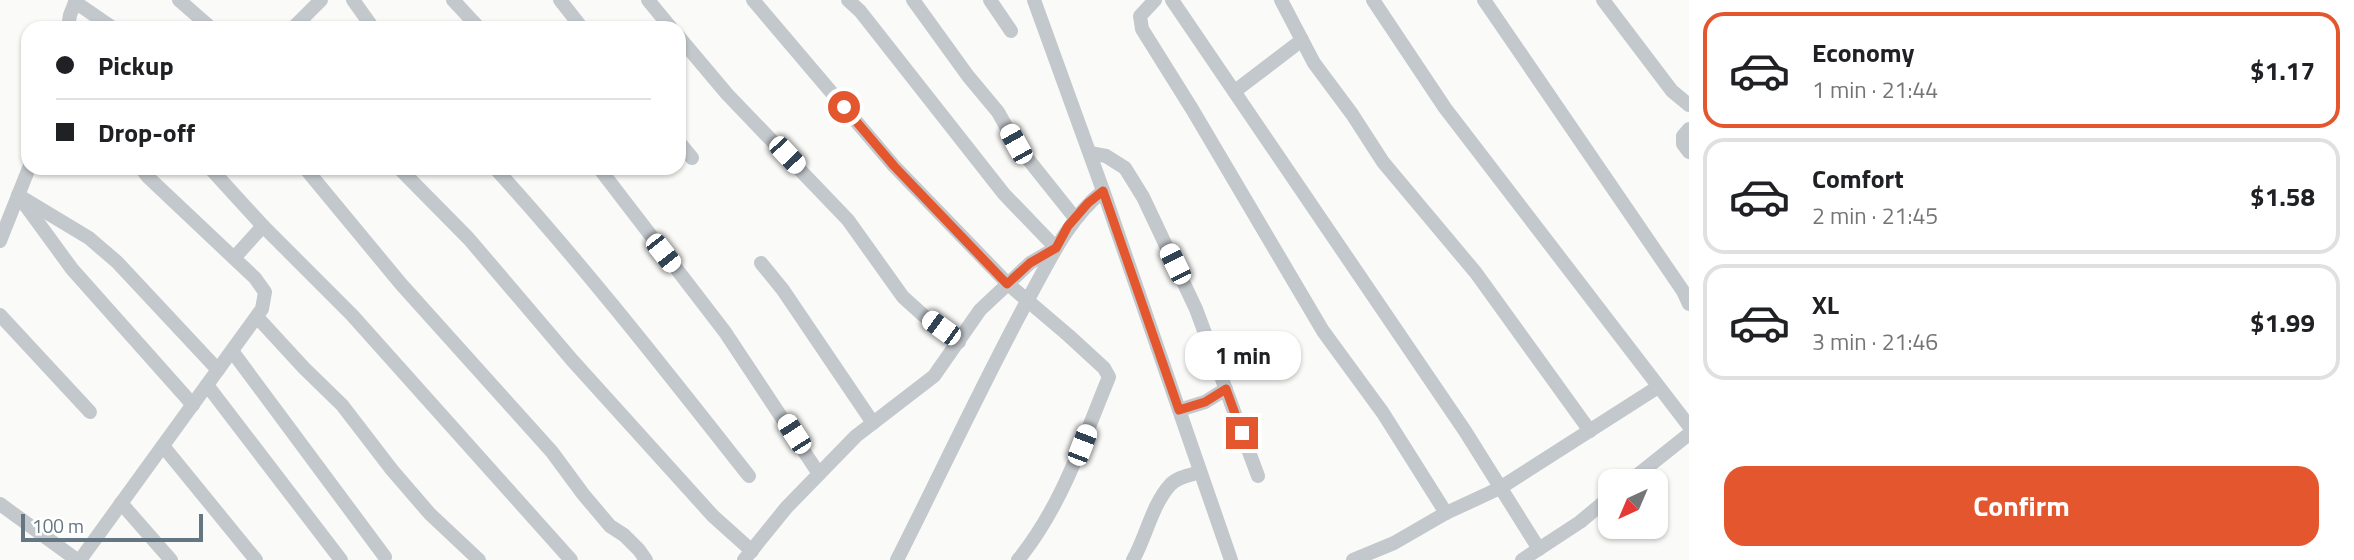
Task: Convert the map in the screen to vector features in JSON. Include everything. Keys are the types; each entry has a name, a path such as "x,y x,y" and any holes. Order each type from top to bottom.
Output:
{"street":[{"path":"179,0 203,21"},
{"path":"300,21 321,0"},
{"path":"353,0 368,21"},
{"path":"453,0 472,21"},
{"path":"560,0 576,21"},
{"path":"648,0 665,21"},
{"path":"753,0 894,166 1007,284 1104,368 1109,377 1064,488 1035,540 1018,560"},
{"path":"848,0 860,11 1004,194 1056,248"},
{"path":"913,0 998,113 1016,144 1075,218"},
{"path":"990,0 1011,31"},
{"path":"1034,0 1231,560"},
{"path":"1155,0 1140,16 1142,29 1323,331 1383,413 1446,513"},
{"path":"1172,0 1465,431 1539,549"},
{"path":"1281,0 1314,63 1352,114 1383,163 1476,273 1590,431"},
{"path":"1373,0 1452,119 1689,426"},
{"path":"1484,0 1683,291 1689,304"},
{"path":"1603,0 1672,92 1689,105"},
{"path":"70,21 76,1 103,21"},
{"path":"1235,91 1302,40"},
{"path":"686,45 727,94 848,220 903,297 958,342"},
{"path":"1689,129 1683,136 1683,144 1689,152"},
{"path":"686,151 692,158"},
{"path":"1090,153 1106,156 1125,168 1143,197 1196,309 1258,476"},
{"path":"0,241 26,175"},
{"path":"0,504 78,560 262,309 265,292 255,278 146,175"},
{"path":"216,175 352,315 571,560"},
{"path":"310,175 401,284 552,452 610,526 624,535 646,560"},
{"path":"406,175 508,282 572,360 748,555 786,508 856,436 934,376 979,310 1030,263 1056,248"},
{"path":"501,175 635,330 748,476"},
{"path":"604,175 725,332 819,474"},
{"path":"897,560 992,366 1056,248 1075,218 1103,191"},
{"path":"18,195 89,239 117,262 218,370"},
{"path":"18,195 72,270 193,405"},
{"path":"234,258 263,226"},
{"path":"761,262 873,423"},
{"path":"0,316 90,412"},
{"path":"257,317 342,405 430,514 479,560"},
{"path":"232,351 385,557"},
{"path":"207,385 341,560"},
{"path":"1353,560 1394,543 1446,513 1500,488 1658,387"},
{"path":"1179,410 1205,402 1226,389"},
{"path":"1645,469 1689,434"},
{"path":"163,446 256,560"},
{"path":"1133,560 1161,498 1171,484 1182,477 1200,472"},
{"path":"121,503 171,560"},
{"path":"1522,560 1598,508"}],"route":[{"path":"844,107 894,166 1007,284 1030,263 1056,248 1068,226 1088,203 1103,191 1179,410 1205,402 1226,389 1242,433"}]}
